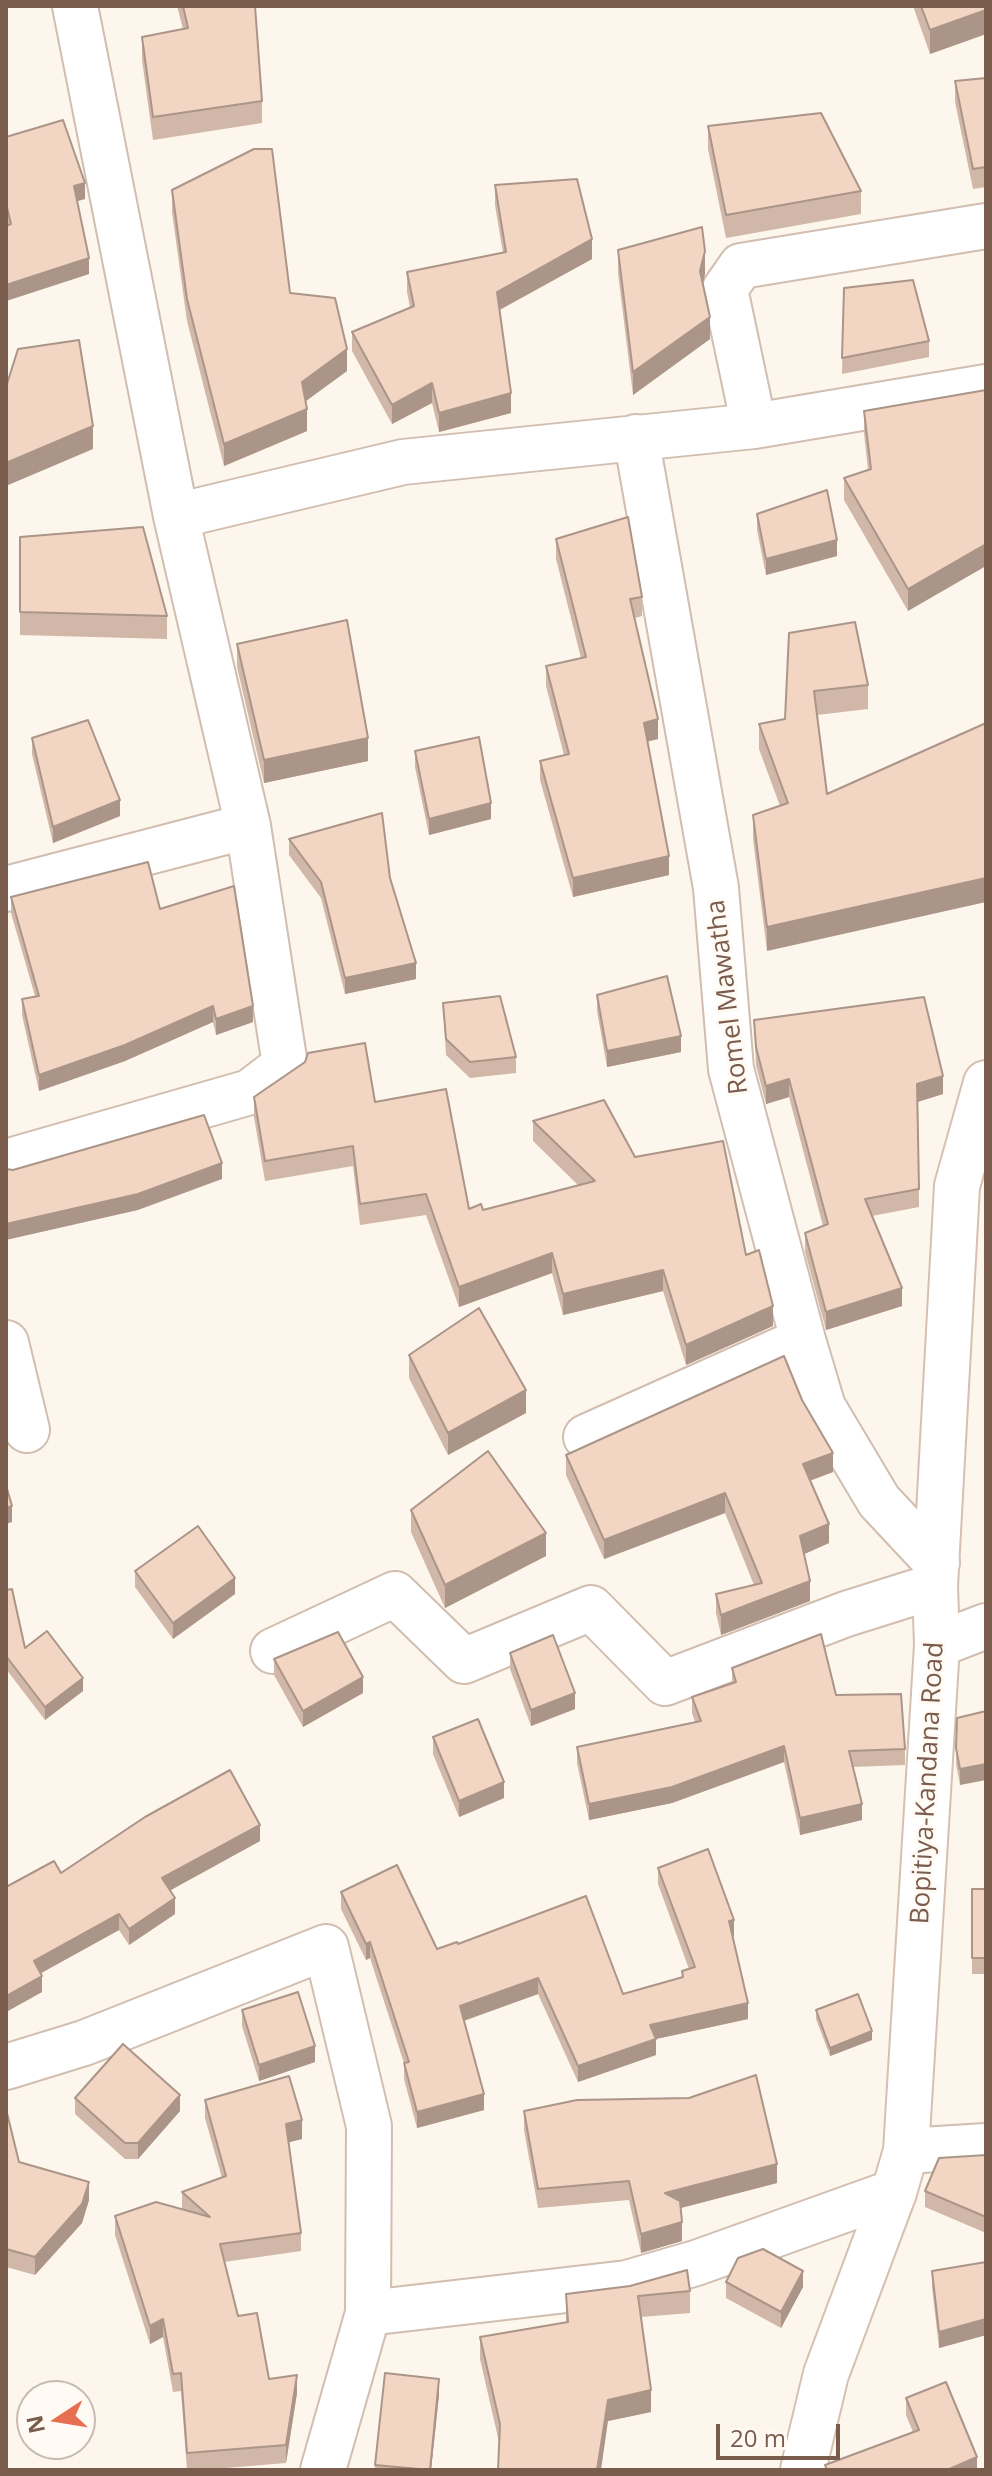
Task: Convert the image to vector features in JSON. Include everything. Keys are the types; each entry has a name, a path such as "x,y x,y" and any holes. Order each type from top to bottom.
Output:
{"street":[{"path":"6,1162 250,1092 285,1065 248,826 176,516 75,6"},
{"path":"754,426 725,289 741,266 986,226"},
{"path":"176,516 403,462 754,426 986,387"},
{"name":"Romel Mawatha","path":"636,437 716,888 731,1069 823,1407 879,1501 936,1575"},
{"path":"6,889 248,826"},
{"name":"Bopitiya-Kandana Road","path":"803,2470 826,2374 894,2192 906,2151 937,1645 936,1575 957,1186 986,1083"},
{"path":"586,1437 803,1340"},
{"path":"6,1343 27,1430"},
{"path":"273,1651 395,1594 464,1661 591,1608 665,1683 846,1614 936,1575"},
{"path":"937,1645 986,1626"},
{"path":"6,2067 84,2043 326,1947 369,2126 368,2313 323,2470"},
{"path":"906,2151 986,2146"},
{"path":"368,2313 627,2283 696,2263 894,2192"}],"building":[{"path":"183,6 255,6 262,101 153,117 142,37 188,28"},
{"path":"921,6 986,6 986,10 930,30"},
{"path":"986,78 986,167 973,169 955,81"},
{"path":"821,113 861,191 726,215 708,126"},
{"path":"63,120 85,183 74,186 89,258 6,285 6,226 11,224 6,203 6,137"},
{"path":"254,149 272,149 290,293 335,298 347,349 302,382 307,409 224,444 187,299 172,190"},
{"path":"577,179 592,239 497,292 511,393 439,413 432,383 392,405 352,332 414,306 407,272 506,252 495,185"},
{"path":"702,227 705,251 700,271 710,317 633,372 618,250"},
{"path":"913,280 929,341 842,358 844,288"},
{"path":"79,340 93,426 6,463 6,387 18,349"},
{"path":"986,390 986,544 908,589 844,478 871,469 864,411"},
{"path":"827,490 837,540 766,559 757,514"},
{"path":"628,517 642,597 630,599 658,719 644,723 669,856 573,878 540,761 569,754 546,666 586,657 556,539"},
{"path":"143,527 167,616 20,612 20,537"},
{"path":"347,620 368,738 264,760 237,644"},
{"path":"855,622 868,685 814,691 827,794 986,723 986,878 767,927 753,815 788,803 759,724 785,719 789,633"},
{"path":"88,720 120,800 53,827 32,738"},
{"path":"479,737 491,803 429,819 415,751"},
{"path":"382,813 390,878 416,963 345,978 321,882 289,839"},
{"path":"148,862 160,909 234,886 253,1006 216,1019 213,1006 125,1045 39,1075 22,999 39,996 11,897"},
{"path":"667,976 681,1036 607,1051 597,995"},
{"path":"500,996 516,1057 470,1062 446,1039 443,1003"},
{"path":"924,997 943,1076 917,1084 919,1189 865,1199 902,1288 826,1312 805,1233 828,1224 789,1079 766,1086 756,1047 754,1020"},
{"path":"365,1043 375,1102 446,1089 469,1209 481,1204 483,1210 595,1181 533,1121 604,1100 635,1157 723,1141 746,1255 759,1250 773,1306 686,1345 663,1270 563,1294 552,1253 459,1287 426,1194 360,1204 353,1146 265,1161 254,1097 305,1062 308,1053"},
{"path":"204,1115 222,1163 138,1194 6,1224 6,1169 13,1170"},
{"path":"479,1308 526,1390 448,1433 409,1355"},
{"path":"784,1356 802,1400 833,1453 803,1464 829,1524 800,1536 810,1581 721,1615 716,1594 762,1583 725,1493 604,1540 566,1455"},
{"path":"488,1451 546,1533 445,1585 411,1510"},
{"path":"6,1485 12,1506 6,1508"},
{"path":"198,1526 235,1578 173,1623 135,1571"},
{"path":"12,1589 25,1648 47,1631 83,1678 45,1707 6,1656 6,1590"},
{"path":"338,1632 363,1677 303,1711 274,1659"},
{"path":"821,1634 836,1695 901,1694 905,1749 849,1751 862,1804 800,1818 784,1746 672,1787 589,1804 577,1747 701,1721 692,1697 736,1682 732,1668"},
{"path":"553,1635 575,1693 531,1710 510,1653"},
{"path":"986,1711 986,1764 960,1769 956,1748 957,1718"},
{"path":"478,1719 504,1782 459,1801 433,1737"},
{"path":"230,1770 260,1825 162,1878 175,1898 129,1929 119,1914 34,1961 42,1976 6,1996 6,1887 54,1861 61,1873 145,1817"},
{"path":"708,1849 734,1920 729,1921 748,2003 650,2025 656,2039 578,2066 538,1978 460,2006 484,2094 417,2112 404,2063 409,2062 370,1942 366,1944 341,1892 397,1865 437,1949 586,1896 623,1994 683,1977 682,1971 695,1967 658,1868"},
{"path":"972,1889 986,1889 986,1958 972,1958"},
{"path":"298,1992 315,2046 259,2065 242,2010"},
{"path":"858,1994 872,2031 830,2048 816,2010"},
{"path":"123,2044 180,2095 138,2143 125,2143 75,2098"},
{"path":"756,2075 777,2164 665,2193 680,2201 682,2222 641,2234 629,2181 538,2189 524,2111 577,2100 689,2098"},
{"path":"289,2076 302,2120 286,2124 301,2233 220,2244 238,2316 257,2313 269,2379 297,2375 286,2445 187,2453 181,2373 173,2374 163,2319 150,2326 115,2216 156,2202 210,2217 182,2192 226,2176 205,2100"},
{"path":"6,2109 19,2162 89,2182 82,2204 35,2257 6,2249"},
{"path":"986,2155 986,2217 925,2191 939,2158"},
{"path":"763,2249 803,2271 781,2312 726,2282 738,2258"},
{"path":"986,2262 986,2319 939,2332 932,2271"},
{"path":"687,2270 690,2291 638,2296 651,2390 608,2400 597,2470 498,2470 500,2424 480,2337 568,2322 566,2294 630,2286"},
{"path":"385,2373 439,2379 430,2470 375,2465"},
{"path":"946,2382 977,2457 947,2470 827,2470 825,2465 919,2430 906,2398"}]}
